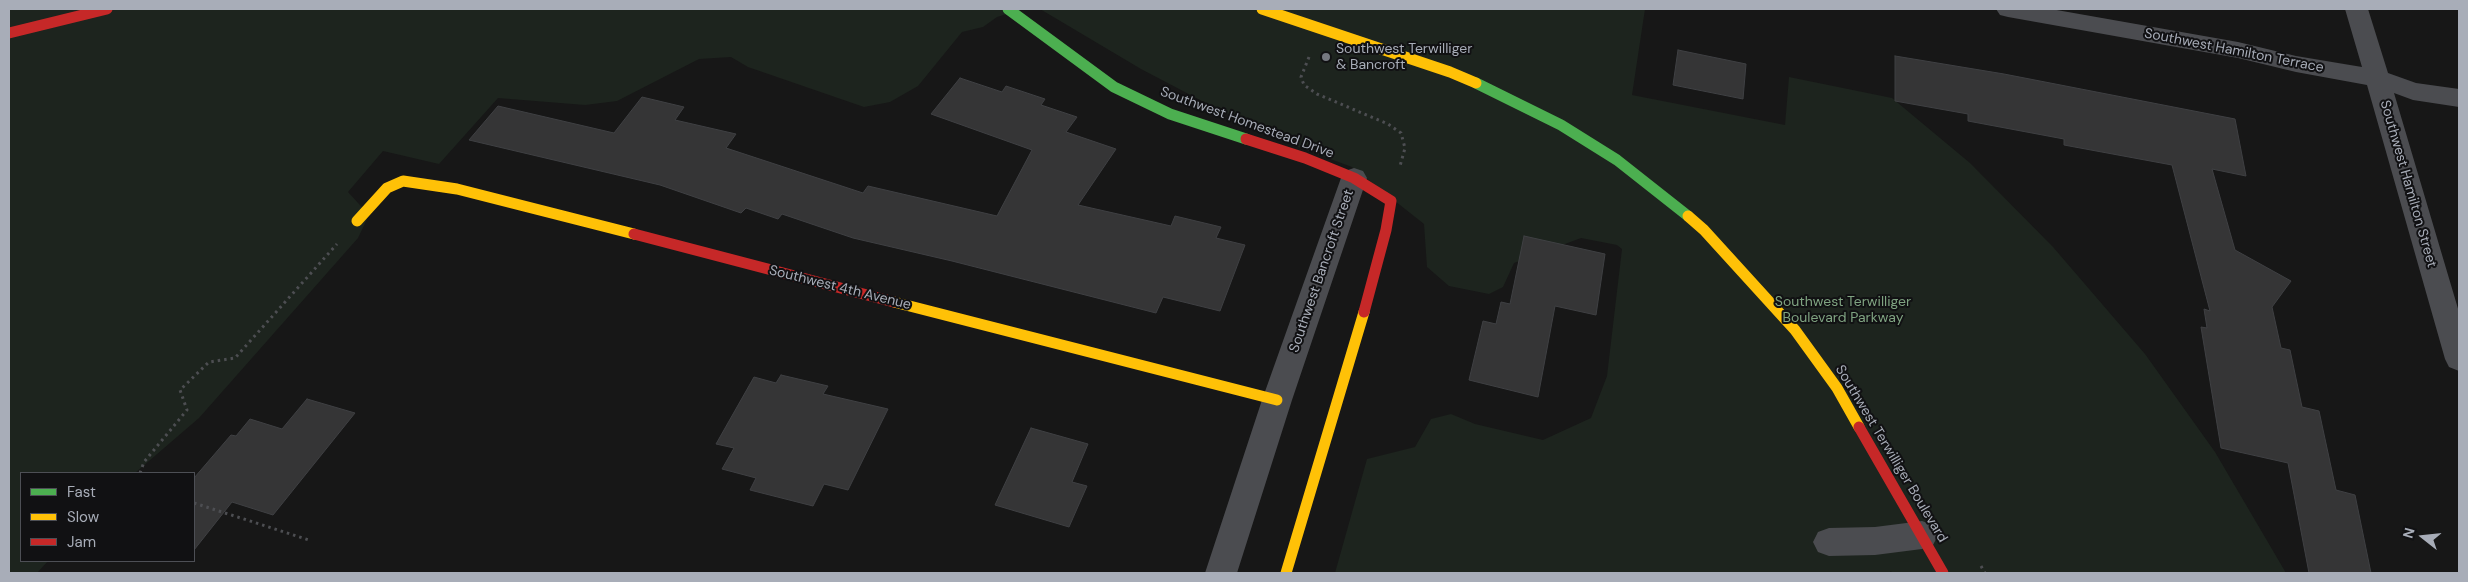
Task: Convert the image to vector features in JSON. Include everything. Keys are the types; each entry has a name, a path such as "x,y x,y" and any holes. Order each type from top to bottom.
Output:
{"street":[{"path":"9,33 107,9"},
{"name":"Southwest Homestead Drive","path":"1008,9 1114,87 1162,110 1305,158 1354,178"},
{"name":"Southwest Terwilliger Boulevard","path":"1262,9 1450,72 1509,98 1561,126 1617,160 1669,200 1704,230 1795,330 1837,388 1943,573"},
{"name":"Southwest Hamilton Terrace","path":"2008,9 2238,50 2296,64 2377,78 2413,91 2459,98"},
{"name":"Southwest Hamilton Street","path":"2357,9 2459,360"},
{"name":"Southwest Bancroft Street","path":"1221,573 1277,400 1354,178 1391,201 1386,230 1350,359 1286,573"},
{"name":"Southwest 4th Avenue","path":"357,221 387,188 402,182 457,189 1277,400"},
{"path":"1829,542 1874,541 1922,535"}],"path":[{"path":"1312,49 1301,77 1304,85 1317,94 1388,124 1401,133 1404,148"},
{"path":"140,472 144,462 187,410 180,390 209,362 235,358 357,221"},
{"path":"195,503 309,540"}],"green space":[{"path":"9,9 1023,9 997,17 983,27 962,32 918,86 890,102 864,107 748,67 731,57 699,59 617,101 585,105 498,98 439,164 383,151 348,192 369,215 358,238 199,418 136,472 20,472 20,562 47,562 37,573 9,573"},
{"name":"Southwest Terwilliger Boulevard Parkway","path":"1040,9 1645,9 1632,95 1785,125 1789,77 1892,98 1970,163 2053,247 2145,354 2215,452 2286,573 1892,573 1891,571 1889,573 1335,573 1367,459 1415,447 1431,419 1451,414 1475,424 1543,440 1591,418 1607,376 1622,249 1617,245 1581,238 1514,263 1503,287 1489,294 1449,286 1427,267 1424,224 1352,167 1282,141 1202,101 1141,69"}],"building":[{"path":"1678,50 1746,64 1743,99 1673,85"},
{"path":"1895,56 2004,74 2235,119 2246,176 2212,169 2235,250 2291,281 2272,307 2281,348 2290,350 2302,407 2319,411 2336,490 2355,495 2371,573 2309,573 2288,463 2221,448 2201,327 2207,328 2204,309 2210,311 2172,165 2064,145 2064,139 1968,121 1968,114 1895,101"},
{"path":"960,78 1002,92 1006,86 1045,99 1041,105 1077,117 1066,132 1116,149 1078,205 1171,226 1175,216 1221,227 1216,238 1245,245 1220,311 1163,297 1156,313 853,238 782,214 778,219 746,208 741,213 660,185 469,140 498,106 614,133 642,97 684,107 675,120 736,134 726,148 863,193 868,186 997,216 1032,150 931,114"},
{"path":"1524,236 1605,254 1596,315 1555,306 1538,397 1469,380 1483,321 1496,324 1501,302 1510,304"},
{"path":"781,375 828,386 823,394 888,409 848,490 824,484 813,506 750,490 756,478 722,469 734,448 716,444 754,377 776,383"},
{"path":"307,399 355,413 273,515 232,502 195,549 195,477 231,435 236,436 250,419 282,429"},
{"path":"1031,428 1088,444 1072,482 1087,486 1069,527 995,505"}],"traffic: fast":[{"path":"1008,9 1114,87 1170,114 1246,139"},
{"path":"1476,83 1561,125 1617,160 1688,216"}],"traffic: slow":[{"path":"1262,9 1450,72 1476,83"},
{"path":"357,221 387,188 403,181 457,189 634,234"},
{"path":"1688,216 1704,230 1795,330 1837,388 1859,427"},
{"path":"894,302 1277,400"},
{"path":"1286,573 1364,312"}],"traffic: jam":[{"path":"9,33 107,9"},
{"path":"1246,139 1305,158 1354,178 1391,201 1386,230 1364,312"},
{"path":"634,234 894,302"},
{"path":"1859,427 1943,573"}],"place":[{"name":"Southwest Terwilliger & Bancroft","path":"1326,57"}]}
